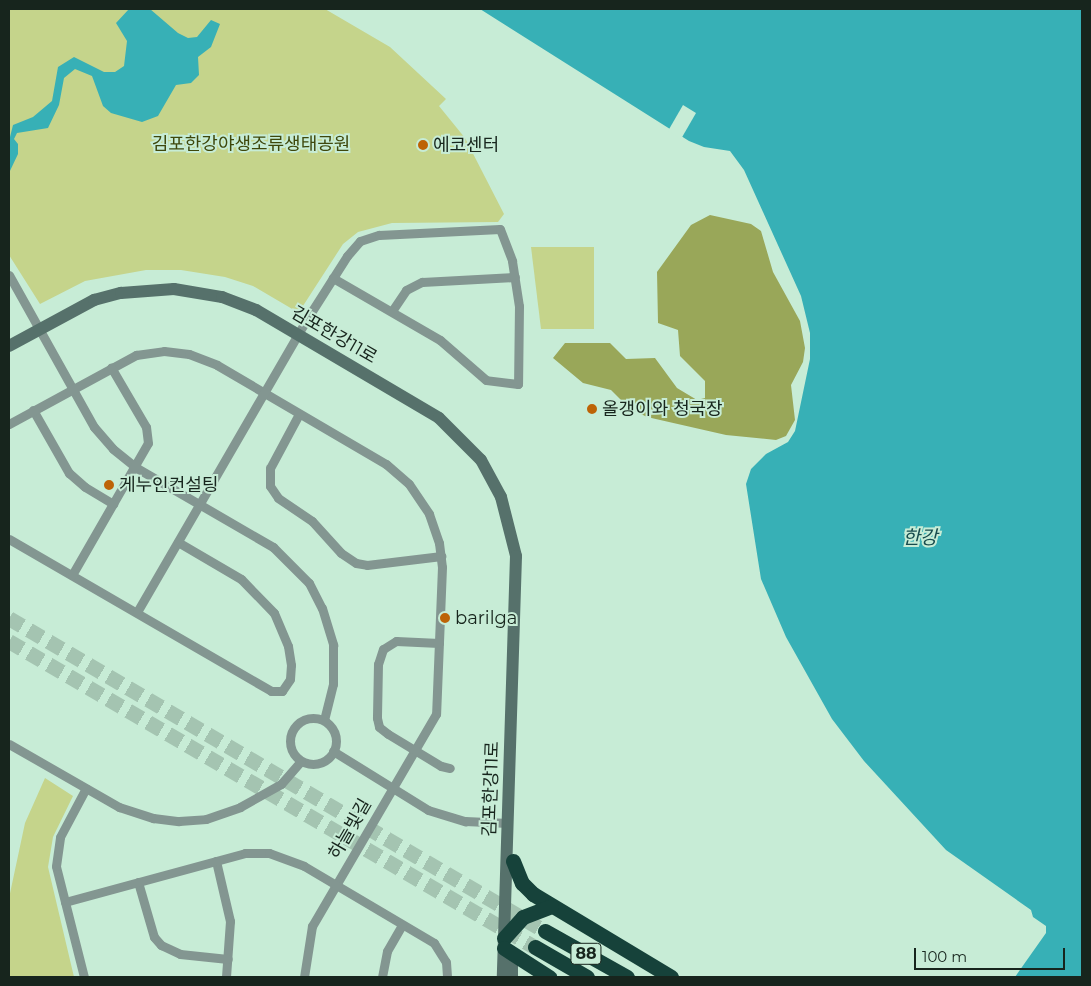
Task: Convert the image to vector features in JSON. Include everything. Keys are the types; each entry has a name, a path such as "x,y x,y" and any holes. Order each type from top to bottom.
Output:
{"highway":[{"path":"513,861 528,889 551,906 671,977"},
{"path":"549,977 508,942 533,910 551,906"},
{"name":"88","path":"545,931 627,977"},
{"name":"88","path":"535,947 587,977"},
{"path":"544,977 549,977"}],"main road":[{"name":"김포한강11로","path":"9,346 38,329 106,296 138,290 174,289 236,301 298,334 439,418 481,460 501,497 510,525 516,556 513,861 508,942 503,977"},
{"name":"김포한강11로","path":"512,977 508,942 508,823 516,603"}],"street":[{"path":"137,612 298,334 333,278 354,247 371,236 500,229 515,277 520,319 518,384 486,380 440,340 333,278"},
{"path":"9,275 100,435 135,467 273,547 309,583 322,608 333,645 333,689 324,720"},
{"path":"392,311 406,290 422,282 515,277"},
{"name":"하늘빛길","path":"9,424 111,367 144,352 173,351 207,360 386,464 405,480 429,514 441,556 436,714 312,926 304,977"},
{"path":"72,575 146,447 148,432 111,367"},
{"path":"33,410 69,473 85,487 113,504"},
{"path":"299,414 270,468 270,486 278,498 312,521 341,553 356,563 367,565 441,556"},
{"path":"9,539 271,691 282,691 287,685 291,672 288,646 268,604 241,579 178,542"},
{"path":"439,643 396,641 384,649 379,659 377,723 383,731 441,766 450,768"},
{"path":"302,720 324,720 335,734 333,751 316,764 301,761 290,744 292,730 302,720"},
{"path":"9,744 134,813 167,821 190,821 223,814 254,800 281,784 301,761"},
{"path":"333,751 428,810 447,817 508,823"},
{"path":"84,977 56,866 57,851 67,823 86,788"},
{"name":"하늘빛길","path":"65,902 246,853 269,853 304,866 434,943 442,952 447,977"},
{"path":"216,861 230,921 226,977"},
{"path":"138,882 154,937 161,945 180,954 228,959"},
{"path":"382,977 387,951 402,924"}],"green space":[{"name":"김포한강야생조류생태공원","path":"9,9 325,9 390,47 446,99 439,106 465,138 504,214 498,222 392,223 358,232 343,244 301,309 294,310 253,286 225,277 181,270 146,270 85,281 40,304 9,255"},
{"path":"710,215 751,224 761,231 773,272 800,321 805,348 803,362 791,385 795,420 786,436 776,440 726,435 647,417 629,408 611,390 583,383 553,358 565,343 610,343 626,359 655,358 677,388 697,400 705,398 705,381 680,356 678,330 658,323 657,272 691,225"},
{"path":"531,247 594,247 594,329 541,329"},
{"path":"45,778 73,796 53,837 48,867 74,977 9,977 9,898 25,823"}],"water":[{"path":"129,9 150,9 178,33 188,38 197,37 211,20 220,24 211,47 198,57 199,75 191,83 176,85 158,116 142,122 111,113 103,106 92,76 75,69 64,78 59,105 48,128 17,133 14,139 18,144 18,154 9,173 9,141 13,125 33,117 52,101 58,67 74,57 104,72 115,72 124,66 127,41 116,23"},
{"name":"한강","path":"480,9 1082,9 1082,977 1015,977 1046,933 1046,926 1033,917 1031,910 946,850 864,761 832,719 786,637 761,579 746,484 751,469 766,454 788,442 795,431 810,359 810,333 801,296 744,170 730,151 704,147 689,141"}],"pier":[{"path":"683,105 696,113 681,139 668,131"}],"tunnel":[{"path":"9,618 545,931"},
{"path":"9,641 535,947"}],"place":[{"name":"에코센터","path":"423,145"},
{"name":"올갱이와 청국장","path":"592,409"},
{"name":"게누인컨설팅","path":"109,485"},
{"name":"barilga","path":"445,618"}]}
